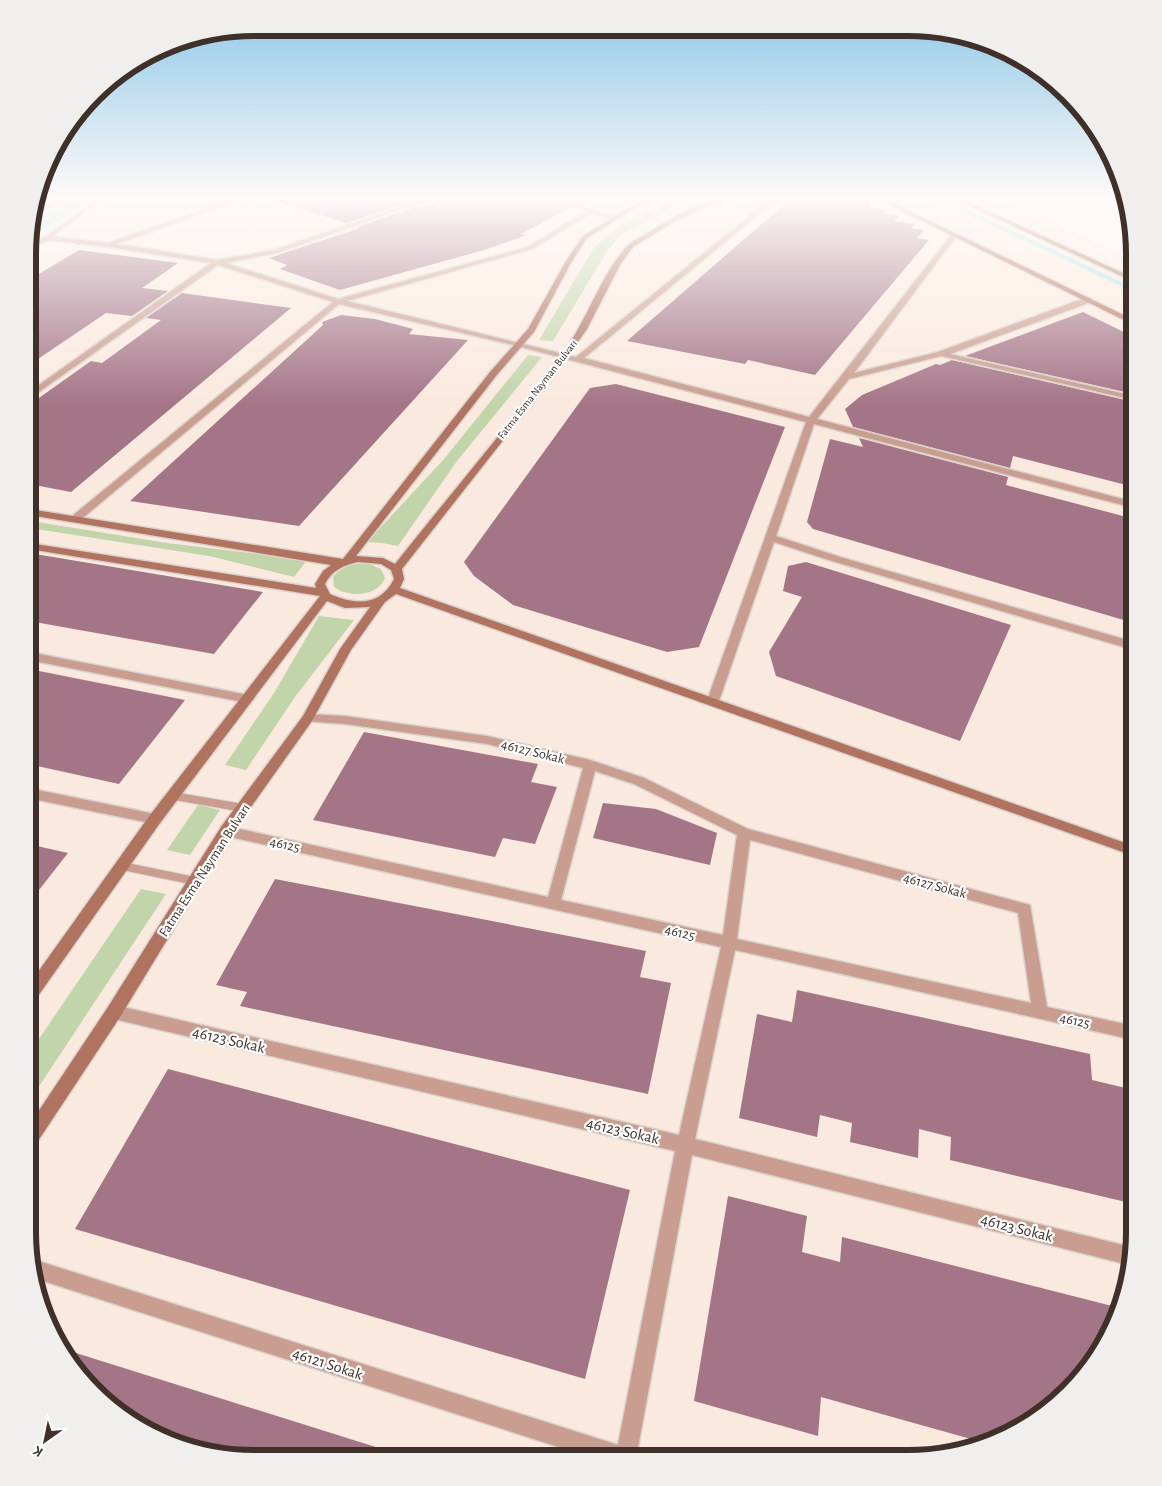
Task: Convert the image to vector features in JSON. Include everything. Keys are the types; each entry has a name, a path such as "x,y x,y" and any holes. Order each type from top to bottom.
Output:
{"street":[{"path":"36,391 212,265"},
{"path":"227,265 338,301 519,344 1126,504"},
{"path":"75,519 338,301 467,265"},
{"path":"323,594 320,584 323,576 330,569 343,562 493,374 531,330 567,265"},
{"name":"Fatma Esma Nayman Bulvarı","path":"396,569 564,357 583,329 617,265"},
{"path":"578,360 693,265"},
{"path":"713,701 810,422 931,265"},
{"path":"1017,265 1126,319"},
{"path":"1102,265 1126,276"},
{"path":"846,377 941,354 1088,300"},
{"path":"941,354 1126,396"},
{"path":"36,513 343,562 370,559 380,560 396,569 400,576 400,582 396,590 381,600 368,604 343,604 323,594 36,547"},
{"path":"770,537 836,559 1126,644"},
{"path":"396,590 1126,848"},
{"path":"36,987 155,819 248,699 323,594"},
{"name":"Fatma Esma Nayman Bulvarı","path":"36,1129 114,1012 226,831 308,718 346,649 381,600"},
{"path":"36,657 248,699"},
{"name":"46127 Sokak","path":"308,718 345,720 487,740 590,766 639,781 744,833 1025,909 1040,1012"},
{"path":"554,904 590,766"},
{"path":"36,795 155,819"},
{"name":"46125","path":"226,831 1126,1031"},
{"path":"627,1450 686,1145 730,943 744,833"},
{"name":"46123 Sokak","path":"114,1012 686,1145 1124,1254"},
{"name":"46121 Sokak","path":"39,1270 600,1450"}],"lane":[{"path":"173,796 243,808"},
{"path":"122,866 195,881"}],"shaded area":[{"path":"36,265 1126,265 1126,1232 1122,1274 1109,1315 1089,1353 1072,1376 1052,1396 1017,1421 978,1438 950,1446 908,1450 254,1450 212,1446 184,1438 145,1421 110,1396 90,1376 65,1341 53,1315 40,1274 37,1246"}],"green space":[{"path":"583,265 598,265 553,341 539,340"},
{"path":"528,355 542,357 457,461 398,546 367,542 444,459"},
{"path":"36,523 167,543 307,560 294,577 209,556 36,529"},
{"path":"360,563 369,564 381,569 385,578 376,589 362,594 355,594 340,591 334,587 333,577 339,571 345,567"},
{"path":"319,616 354,620 295,697 246,770 225,765 274,693"},
{"path":"198,805 220,810 190,855 167,850"},
{"path":"141,889 166,894 36,1091 36,1043"}],"building":[{"path":"53,265 175,265 142,288 168,291 132,316 106,313 36,360 36,276"},
{"path":"286,265 429,265 340,290 280,269"},
{"path":"714,265 908,265 815,375 748,360 745,364 627,341"},
{"path":"182,293 291,308 71,492 36,485 36,400 91,361 102,363 161,320 146,318"},
{"path":"1083,312 1126,333 1126,392 965,356"},
{"path":"341,315 375,319 413,329 409,334 468,340 299,526 130,501 323,325 322,322"},
{"path":"952,360 1126,400 1126,485 1013,456 1010,468 853,427 845,409 862,395 936,364 940,365"},
{"path":"616,384 785,427 699,647 667,652 513,605 474,576 464,562 590,388"},
{"path":"859,438 1008,477 1006,485 1126,517 1126,621 813,529 807,522 830,439 863,447"},
{"path":"36,554 263,592 214,654 36,622"},
{"path":"806,562 1011,625 960,741 776,676 769,652 802,597 783,591 788,566"},
{"path":"36,670 185,700 119,784 36,766"},
{"path":"364,732 538,764 531,782 557,787 535,844 503,838 495,857 313,820"},
{"path":"603,803 656,809 717,833 710,865 593,838"},
{"path":"36,846 68,853 36,894"},
{"path":"275,879 646,951 640,977 671,983 648,1094 240,1006 247,992 216,985"},
{"path":"797,990 1090,1054 1092,1080 1126,1088 1126,1202 950,1160 951,1137 919,1129 918,1158 850,1142 852,1123 820,1115 817,1137 739,1118 757,1014 792,1022"},
{"path":"168,1069 630,1190 585,1379 75,1229"},
{"path":"728,1196 807,1216 802,1252 840,1262 842,1237 1112,1306 1097,1341 1089,1353 1072,1376 1052,1396 1017,1421 973,1440 821,1397 818,1436 694,1401"},
{"path":"72,1352 385,1450 254,1450 212,1446 184,1438 145,1421 110,1396 90,1376"}],"waterway":[{"path":"1082,265 1126,286"}]}
